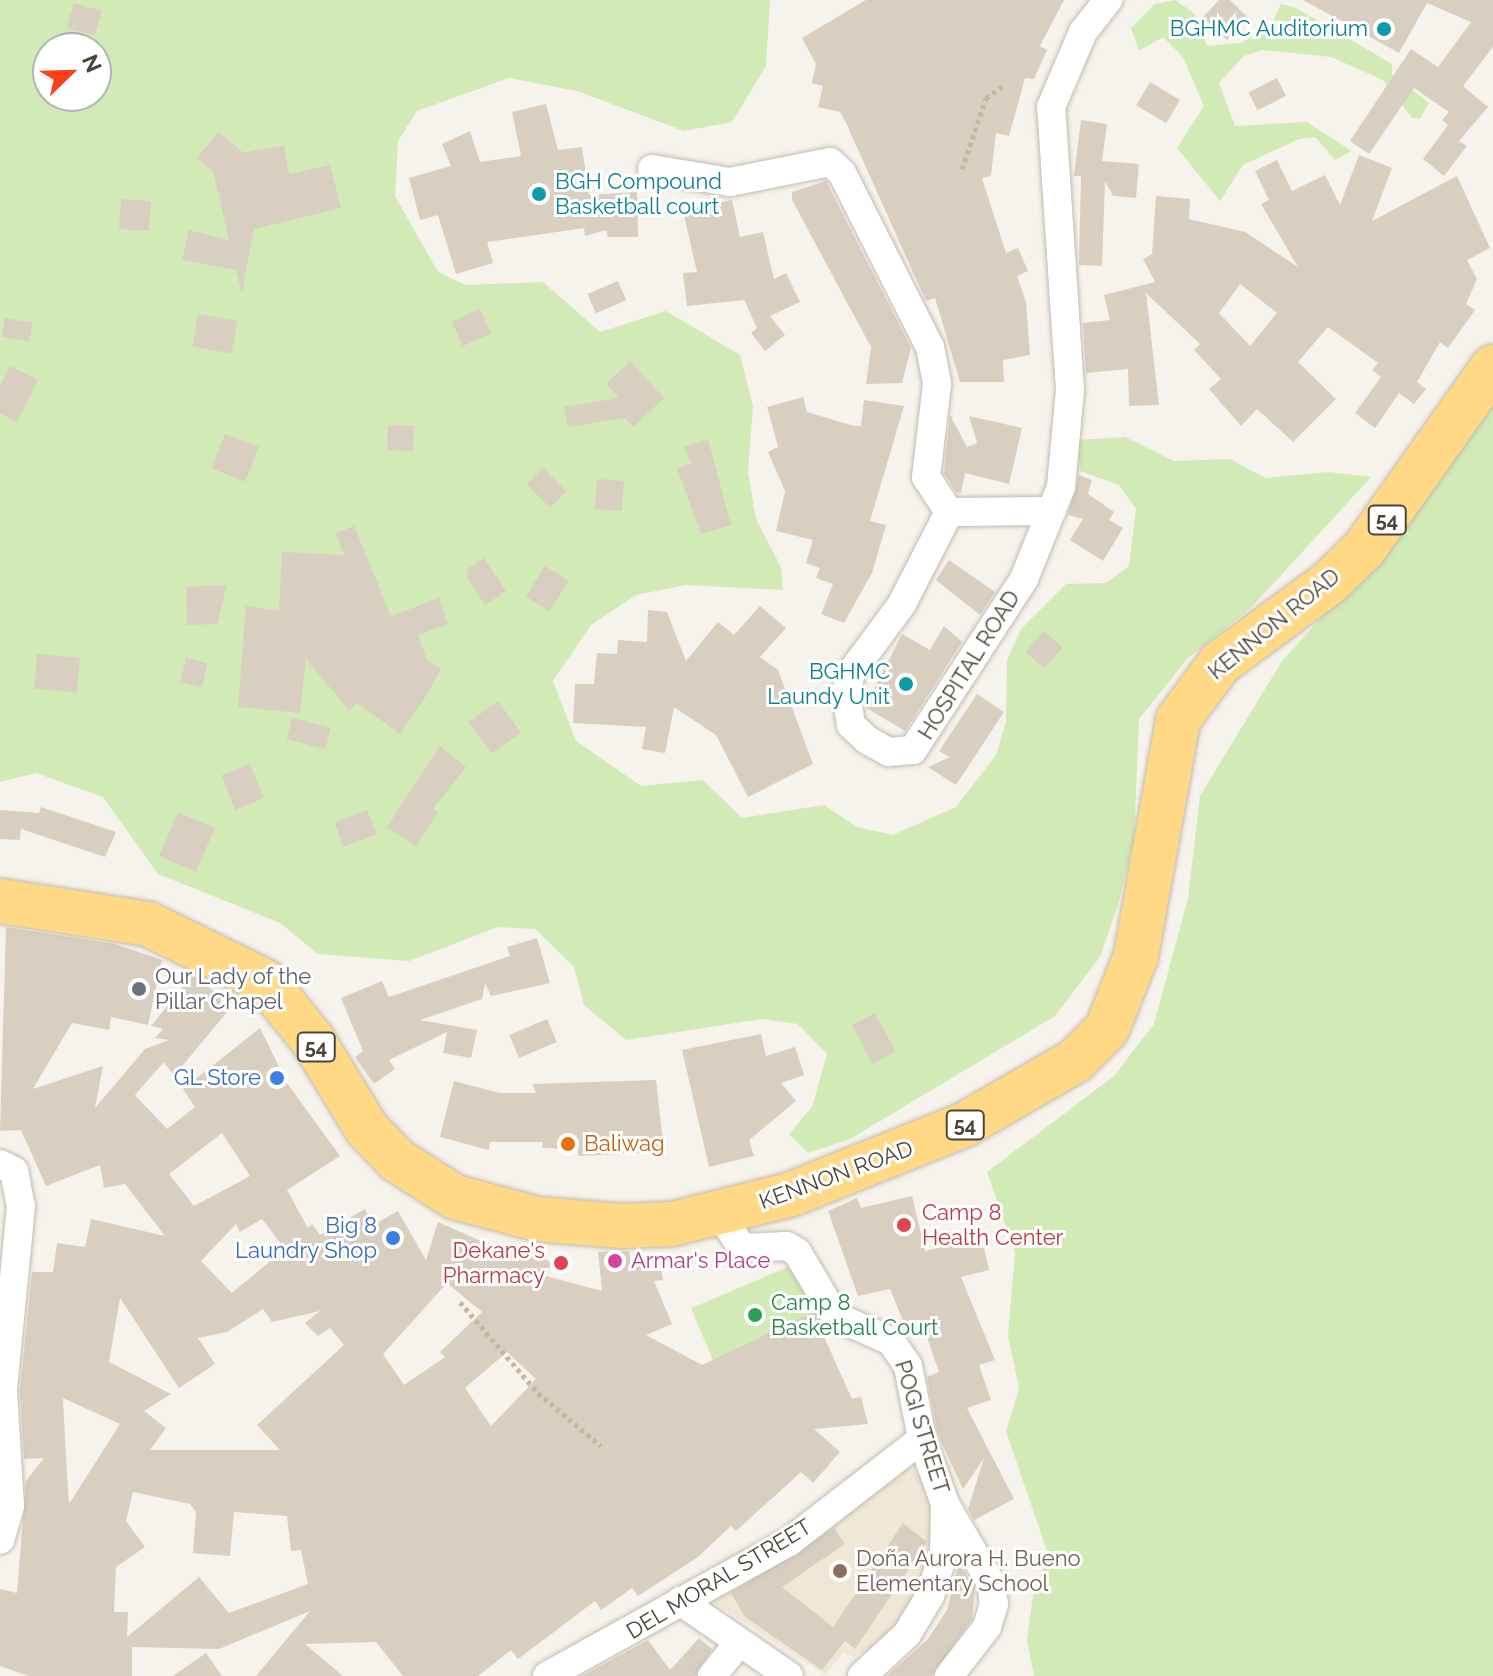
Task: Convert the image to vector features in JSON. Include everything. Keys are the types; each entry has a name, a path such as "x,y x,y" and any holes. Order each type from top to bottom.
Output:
{"highway":[{"name":"KENNON ROAD","path":"0,901 148,924 254,974 289,1005 367,1129 398,1161 455,1197 590,1225 672,1224 720,1214 873,1165 964,1125 1075,1061 1107,1029 1136,956 1165,766 1190,699 1220,663 1291,613 1364,549 1493,367"}],"street":[{"name":"HOSPITAL ROAD","path":"949,512 902,604 851,673 846,693 851,725 889,752 913,750 923,742 1024,579 1052,511 1066,459 1070,390 1051,107 1083,32 1108,0"},
{"path":"652,169 730,182 816,162 830,162 842,173 930,347 937,384 926,477 949,512 1052,511"},
{"path":"0,1164 14,1171 21,1196 3,1391 10,1506 0,1540"},
{"name":"POGI STREET","path":"720,1214 742,1248 787,1246 797,1252 835,1316 900,1350 916,1390 922,1439 945,1504 977,1553 994,1604 987,1627 949,1676"},
{"name":"DEL MORAL STREET","path":"547,1676 789,1542 922,1439"},
{"path":"862,1676 907,1634 940,1575 945,1504"},
{"path":"680,1601 738,1644 789,1676"},
{"path":"712,1676 738,1644"}],"path":[{"path":"962,169 986,98 1004,85"},
{"path":"460,1302 538,1393 601,1446"}],"shaded area":[{"name":"Doña Aurora H. Bueno Elementary School","path":"903,1465 915,1469 927,1491 932,1517 927,1562 902,1623 878,1645 853,1657 843,1653 825,1675 715,1603 713,1598"}],"green space":[{"path":"0,0 770,0 766,66 732,122 684,131 577,91 509,78 417,111 398,141 395,196 438,272 466,285 543,282 600,332 666,311 740,355 753,406 748,472 756,519 781,567 783,590 686,585 636,595 591,625 553,681 576,741 641,786 703,780 742,818 824,805 857,827 893,835 956,807 996,755 1006,722 1007,660 1021,629 1066,584 1106,583 1129,566 1136,509 1119,485 1080,471 1077,440 1125,437 1174,461 1230,459 1265,478 1329,472 1371,477 1251,608 1188,658 1139,719 1134,841 1118,905 1100,957 1055,1016 850,1139 808,1153 789,1134 812,1107 827,1054 798,1024 762,1019 626,1040 584,1005 574,967 535,929 498,927 409,961 318,954 280,923 158,874 103,797 36,773 0,782"},
{"path":"1175,0 1195,14 1207,46 1241,43 1270,27 1281,4 1296,8 1392,64 1392,74 1429,103 1420,119 1412,118 1383,80 1331,57 1262,50 1244,56 1219,83 1235,126 1307,122 1352,151 1335,160 1315,137 1299,139 1243,165 1220,201 1177,148 1204,106 1183,57 1163,37 1139,51 1131,28 1155,4"},
{"path":"1493,391 1493,1676 1034,1676 1027,1640 1033,1595 1048,1554 1006,1431 1019,1389 1008,1335 1015,1253 987,1172 1114,1076 1154,1024 1188,898 1200,796 1282,661 1366,568"},
{"name":"Camp 8 Basketball Court","path":"795,1264 820,1324 716,1368 691,1308"}],"building":[{"path":"866,0 1064,0 1040,46 1047,50 1034,79 1025,78 1009,136 996,133 991,176 982,178 1006,253 1018,248 1028,271 1017,276 1026,302 1030,355 1003,360 1004,382 960,382 935,298 926,301 846,123 840,112 818,107 823,86 812,83 816,64 802,38"},
{"path":"1219,0 1230,0 1248,18 1227,40 1203,17"},
{"path":"1303,0 1493,0 1493,47 1463,86 1488,107 1459,141 1467,146 1444,176 1423,159 1448,125 1442,120 1449,112 1414,88 1369,154 1350,141 1411,49 1438,67 1471,22 1427,3 1399,53"},
{"path":"74,3 102,11 96,32 67,28"},
{"path":"1277,78 1286,96 1258,110 1248,93"},
{"path":"1150,82 1180,100 1166,123 1136,105"},
{"path":"546,104 558,150 582,147 589,195 637,192 638,237 608,237 606,230 585,236 584,228 487,242 493,263 456,274 438,215 420,220 409,178 451,166 442,144 470,131 480,162 521,156 512,112"},
{"path":"1081,120 1107,124 1102,161 1139,164 1136,198 1113,196 1105,181 1102,266 1079,265 1081,176 1074,176"},
{"path":"218,132 244,153 284,145 289,174 330,165 341,208 254,229 242,293 236,270 182,260 189,230 229,240 213,171 197,158"},
{"path":"1359,155 1392,168 1372,221 1457,176 1490,248 1467,260 1477,279 1466,304 1475,310 1448,348 1440,342 1417,382 1426,389 1414,404 1399,393 1375,428 1355,413 1381,377 1372,370 1378,363 1328,327 1298,362 1336,399 1293,442 1257,409 1241,426 1209,389 1221,379 1194,350 1200,344 1146,293 1159,405 1129,406 1128,369 1086,373 1083,323 1110,320 1104,295 1155,282 1143,259 1152,254 1156,196 1190,199 1189,219 1245,232 1298,267 1261,204 1269,200 1255,171 1277,160 1292,191 1325,175 1340,205","holes":["1240,284 1277,313 1250,346 1219,313"]},
{"path":"826,181 911,348 902,383 866,384 871,347 792,200 792,192"},
{"path":"121,199 151,201 149,231 119,229"},
{"path":"732,200 740,237 763,232 774,279 786,273 800,302 770,316 785,335 765,351 751,333 757,328 744,300 687,306 683,273 697,272 683,211"},
{"path":"618,281 626,300 596,313 588,294"},
{"path":"480,309 491,334 463,346 452,322"},
{"path":"198,314 237,321 232,353 192,346"},
{"path":"5,318 33,323 29,342 2,337"},
{"path":"630,361 664,398 633,427 625,418 568,427 564,407 619,398 606,384"},
{"path":"10,366 38,380 17,422 0,413 0,386"},
{"path":"803,397 807,412 854,426 861,426 864,400 904,406 870,521 886,525 872,573 844,623 821,614 833,584 816,578 820,568 806,563 813,540 776,531 785,491 768,452 778,447 767,407"},
{"path":"950,415 967,447 977,443 969,416 1022,428 1009,484 965,473 961,493 956,492 944,473"},
{"path":"388,425 414,426 413,451 387,450"},
{"path":"225,434 259,447 245,481 212,469"},
{"path":"708,439 731,525 701,534 677,468 691,463 684,447"},
{"path":"543,468 566,491 550,508 527,484"},
{"path":"1079,475 1092,480 1088,494 1114,512 1109,520 1123,528 1103,561 1070,540 1083,519 1068,515"},
{"path":"597,479 624,481 622,511 595,509"},
{"path":"354,526 391,616 439,598 448,624 418,635 427,660 441,669 423,701 400,734 357,703 349,710 306,659 300,713 238,707 246,606 279,611 282,552 344,555 336,533"},
{"path":"484,558 506,591 485,605 467,577 467,569"},
{"path":"949,560 995,592 980,615 936,580"},
{"path":"545,566 569,581 550,611 526,597"},
{"path":"227,585 217,624 187,625 186,587"},
{"path":"760,606 786,628 760,657 778,670 813,764 748,797 716,735 674,707 665,753 642,749 646,727 573,723 575,684 594,684 597,653 617,654 618,640 647,642 648,610 667,612 686,661 718,622 734,635"},
{"name":"BGHMC Laundy Unit","path":"944,626 962,642 905,731 865,707 902,634 930,650"},
{"path":"1044,631 1063,648 1044,669 1025,652"},
{"path":"37,654 80,658 77,693 34,689"},
{"path":"186,658 207,663 202,687 180,682"},
{"path":"977,694 1004,712 956,785 928,767 950,757 939,751"},
{"path":"498,701 521,733 492,754 469,722"},
{"path":"292,718 331,728 325,749 287,739"},
{"path":"440,746 466,767 433,809 438,812 416,846 387,827"},
{"path":"250,764 264,798 235,810 221,776"},
{"path":"41,807 116,832 105,857 21,829 20,840 0,839 0,810 39,813"},
{"path":"367,810 376,834 344,847 334,823"},
{"path":"178,812 215,828 196,872 159,856"},
{"path":"6,927 115,944 162,960 148,1025 111,1017 109,1030 72,1023 33,1089 103,1066 95,1108 145,1049 169,1040 155,1038 163,1029 151,1026 193,974 232,1006 174,1076 164,1062 135,1095 167,1129 195,1107 183,1089 260,1028 287,1083 340,1156 287,1190 308,1228 312,1224 320,1235 365,1209 373,1225 398,1211 426,1260 438,1222 483,1242 534,1251 551,1263 546,1276 602,1291 598,1252 629,1251 631,1265 659,1259 663,1280 654,1281 672,1324 646,1335 702,1365 813,1312 852,1399 861,1397 868,1424 814,1429 840,1452 813,1483 801,1472 736,1531 731,1526 698,1557 638,1596 632,1588 601,1610 595,1601 518,1659 511,1650 478,1676 403,1676 376,1642 305,1644 343,1676 256,1676 310,1611 219,1649 132,1647 132,1676 28,1676 0,1666 0,1589 17,1593 26,1481 44,1458 24,1459 20,1391 32,1272 53,1272 57,1243 85,1247 91,1219 165,1236 125,1184 104,1188 100,1165 46,1186 21,1130 0,1131","holes":["222,1133 250,1176 194,1206 169,1174","262,1219 285,1249 232,1293 201,1261 236,1224 240,1232","447,1283 482,1312 440,1352 445,1357 404,1385 383,1354","120,1298 179,1388 215,1364 198,1338 227,1332 263,1309 272,1322 320,1311 305,1323 318,1336 330,1328 344,1345 257,1425 280,1450 150,1450 166,1428 144,1411 171,1394 109,1362","507,1352 536,1379 491,1426 465,1388","63,1398 120,1424 69,1504 66,1457","133,1492 190,1504 196,1512 193,1553 230,1556 234,1512 287,1516 291,1551 301,1550 308,1584 229,1613 199,1577 127,1637 128,1612 114,1612 116,1567 145,1547 126,1521"]},
{"path":"537,938 550,983 491,996 485,983 482,999 420,1020 477,1030 471,1058 443,1053 447,1032 389,1060 395,1069 374,1084 355,1057 363,1051 341,998 382,981 389,997 510,956 507,947"},
{"path":"875,1013 896,1052 873,1064 852,1025"},
{"path":"547,1019 557,1042 519,1058 509,1035"},
{"path":"761,1034 766,1056 795,1047 804,1075 781,1083 796,1101 749,1140 754,1156 709,1167 682,1050"},
{"path":"656,1080 664,1152 578,1156 578,1149 542,1148 543,1142 490,1142 489,1150 440,1137 454,1081 500,1093 536,1093 532,1084"},
{"path":"912,1196 925,1251 982,1238 989,1270 961,1277 995,1360 979,1365 991,1400 967,1408 1014,1499 974,1520 968,1509 984,1458 963,1489 938,1435 927,1377 939,1372 921,1320 905,1326 890,1289 858,1296 828,1211 857,1198 861,1208"},
{"path":"903,1523 927,1542 855,1649 845,1641 822,1670 745,1617 731,1593 834,1528 845,1544 782,1587 833,1627"},
{"path":"959,1562 975,1589 972,1619 932,1676 887,1676 928,1639 947,1610"},
{"path":"699,1638 712,1649 695,1676 582,1676 648,1640 670,1670"},
{"path":"206,1653 222,1676 173,1676"}],"place":[{"name":"BGHMC Auditorium","path":"1384,29"},
{"name":"BGH Compound Basketball court","path":"539,194"},
{"name":"BGHMC Laundy Unit","path":"906,684"},
{"name":"Our Lady of the Pillar Chapel","path":"139,989"},
{"name":"GL Store","path":"277,1078"},
{"name":"Baliwag","path":"568,1144"},
{"name":"Camp 8 Health Center","path":"904,1225"},
{"name":"Big 8 Laundry Shop","path":"393,1238"},
{"name":"Armar's Place","path":"615,1261"},
{"name":"Dekane's Pharmacy","path":"561,1263"},
{"name":"Camp 8 Basketball Court","path":"755,1315"},
{"name":"Doña Aurora H. Bueno Elementary School","path":"840,1571"}]}
